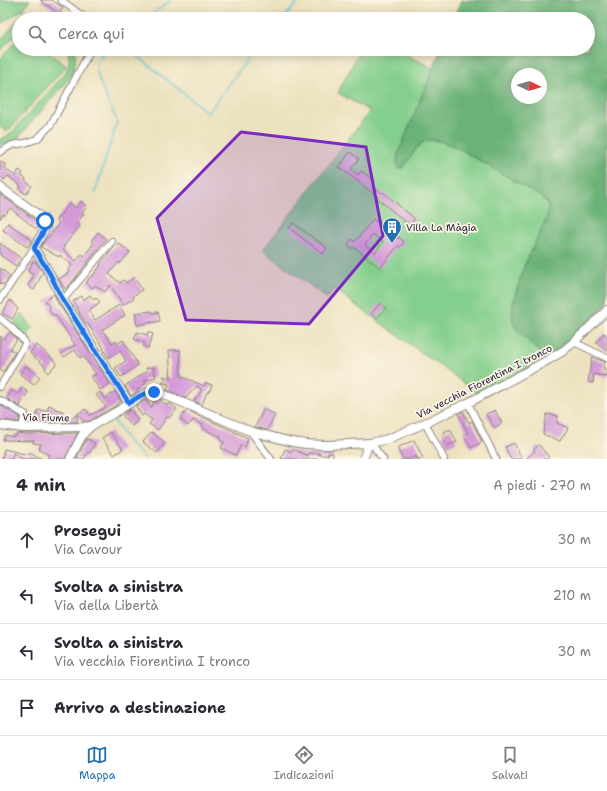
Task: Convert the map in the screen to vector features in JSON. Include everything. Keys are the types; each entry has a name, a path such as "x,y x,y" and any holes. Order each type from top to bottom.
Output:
{"street":[{"path":"61,0 77,12"},
{"path":"0,152 12,145 37,139 50,126 87,56"},
{"path":"0,187 44,219 46,227 0,300"},
{"path":"63,300 112,241"},
{"path":"34,248 50,274 63,300 129,403"},
{"name":"Via vecchia Fiorentina I tronco","path":"91,426 144,394 154,392 250,431 292,442 306,444 370,443 388,439 468,403 548,360 574,342 607,310"},
{"path":"0,318 25,341 25,344 0,387"},
{"path":"574,342 607,358"},
{"path":"0,400 25,414 22,427"},
{"path":"468,403 496,459"},
{"path":"425,423 444,459"},
{"name":"Via Fiume","path":"0,425 54,428 91,426"},
{"path":"70,459 83,434 91,426"},
{"path":"250,431 271,459"},
{"path":"363,459 370,443 383,459"}],"highlighted area":[{"path":"241,132 366,147 383,236 309,324 186,320 157,218"}],"green space":[{"path":"0,0 30,0 22,10 19,12 12,12 12,16 0,24"},
{"path":"461,0 607,0 607,303 575,338 546,358 516,329 513,322 513,304 520,278 547,218 547,202 540,196 462,150 435,140 429,140 419,145 403,168 399,168 397,165 398,154 438,56 595,56 595,12 456,12"},
{"path":"12,27 12,38 0,51 0,41"},
{"path":"12,46 12,56 54,56 66,66 7,132 0,127 0,59"},
{"path":"69,56 75,56 75,64 69,79 16,140 0,145 0,139 8,136 15,129 64,75 69,62"},
{"path":"356,56 409,56 433,68 419,104 406,164 419,145 429,140 435,140 462,150 540,196 547,202 547,218 526,262 513,304 527,340 546,358 479,394 334,289 327,298 263,250 370,111 338,93"},
{"path":"21,313 33,328 26,338 13,325"}],"building":[{"path":"40,0 52,0 63,8 60,12 56,12"},
{"path":"350,152 359,159 351,169 358,175 361,171 375,181 372,186 382,193 383,192 415,219 409,225 377,198 378,197 339,167"},
{"path":"0,161 6,165 4,168 15,176 19,170 23,173 21,176 32,186 26,194 19,189 21,186 8,176 4,180 0,177"},
{"path":"0,194 39,223 40,224 36,229 10,208 0,219"},
{"path":"81,201 87,207 77,223 80,226 63,247 63,250 76,261 82,254 84,256 94,243 91,241 98,232 106,239 65,289 59,279 70,272 68,270 72,265 60,255 59,257 41,247 59,223 56,220 70,203 76,208"},
{"name":"Villa La Màgia","path":"373,219 404,242 400,247 398,246 380,268 354,247 353,249 348,245 352,239 355,242","holes":["373,234 383,242 375,253 365,245"]},
{"path":"8,223 32,240 27,247 3,230"},
{"path":"293,223 327,248 323,254 289,228"},
{"path":"0,243 21,258 16,266 0,255"},
{"path":"118,243 130,252 109,274 120,283 124,280 126,283 134,277 142,290 133,296 134,298 123,305 110,285 105,292 95,285 93,288 86,283"},
{"path":"33,261 37,263 43,272 34,290 28,286 34,275 28,272"},
{"path":"0,268 10,276 3,285 0,283"},
{"path":"54,294 58,303 110,384 100,390 91,377 96,374 83,356 80,358 75,350 64,357 61,353 75,345 55,314 53,316 45,301"},
{"path":"90,295 94,300 96,298 100,302 89,310 95,320 119,305 125,315 102,330 112,343 116,341 117,344 123,340 138,365 121,377 115,368 126,361 120,351 108,358 103,349 104,348 87,323 86,324 73,301 81,296 83,300"},
{"path":"10,300 18,309 12,319 2,313"},
{"path":"380,303 386,308 377,318 371,314"},
{"path":"151,311 152,313 158,312 160,321 137,325 135,313"},
{"path":"10,332 17,340 10,349 15,352 3,372 0,370 0,336 4,339"},
{"path":"137,332 147,335 148,332 153,334 148,348 143,346 145,343 134,339"},
{"path":"604,333 607,336 607,351 596,342"},
{"path":"37,345 57,363 48,373 45,369 46,367 30,353"},
{"path":"169,350 180,350 181,376 204,386 206,383 212,385 209,392 207,392 202,405 194,401 202,390 197,386 186,398 167,390 169,384 162,383 166,380 163,376 171,378"},
{"path":"592,357 605,362 603,370 607,371 607,377 594,374 593,383 588,382"},
{"path":"26,366 40,377 34,385 20,374"},
{"path":"153,367 156,377 144,380 146,383 131,396 125,386 147,371 146,368"},
{"path":"22,388 28,392 20,407 7,398 12,390 18,394"},
{"path":"115,391 121,401 89,421 83,421 78,414 85,409 90,415 106,407 96,395 100,392 105,399"},
{"path":"157,398 167,405 169,403 177,409 169,418 167,417 158,430 149,424 152,420 144,414 142,416 136,406 145,400 151,407"},
{"path":"0,405 20,417 19,422 0,420"},
{"path":"49,405 55,409 63,411 61,417 73,418 78,414 77,422 35,422 38,410 47,411"},
{"path":"130,409 138,420 132,426 123,416"},
{"path":"264,409 275,415 267,430 255,427"},
{"path":"187,410 248,438 245,447 241,445 236,455 221,448 224,442 220,440 221,437 202,428 203,425 193,420 188,426 180,419"},
{"path":"495,410 502,423 494,428 486,414"},
{"path":"463,411 469,423 472,421 482,442 471,448 464,435 468,433 458,414"},
{"path":"547,414 558,416 557,423 568,428 560,441 543,434"},
{"path":"450,429 457,442 447,446 442,435"},
{"path":"110,432 123,449 114,455 102,438"},
{"path":"152,432 165,443 157,453 143,442"},
{"path":"17,433 78,433 65,459 47,459 49,455 39,449 41,444 33,443 34,441 3,440 5,435 13,437 13,435 16,436"},
{"path":"87,439 95,443 90,453 88,452 84,459 76,459"},
{"path":"414,440 423,458 417,459 416,456 410,459 403,459 397,448"},
{"path":"514,443 522,459 511,459 505,447"},
{"path":"539,445 549,457 547,459 526,459 535,451 534,449"},
{"path":"4,449 29,455 30,452 42,459 23,459 13,453 12,459 2,459"},
{"path":"285,449 292,452 293,449 308,456 308,453 328,455 328,453 333,453 333,459 281,459"}],"waterway":[{"path":"155,12 171,0"},
{"path":"289,12 300,0"},
{"path":"95,193 117,122 99,81 97,64 101,56"},
{"path":"138,56 208,113 250,56"},
{"path":"113,419 132,445 146,459"}],"place":[{"name":"Villa La Màgia","path":"392,244"}],"route":[{"path":"45,221 46,227 34,248 83,332 129,403 144,394 154,392"}]}
